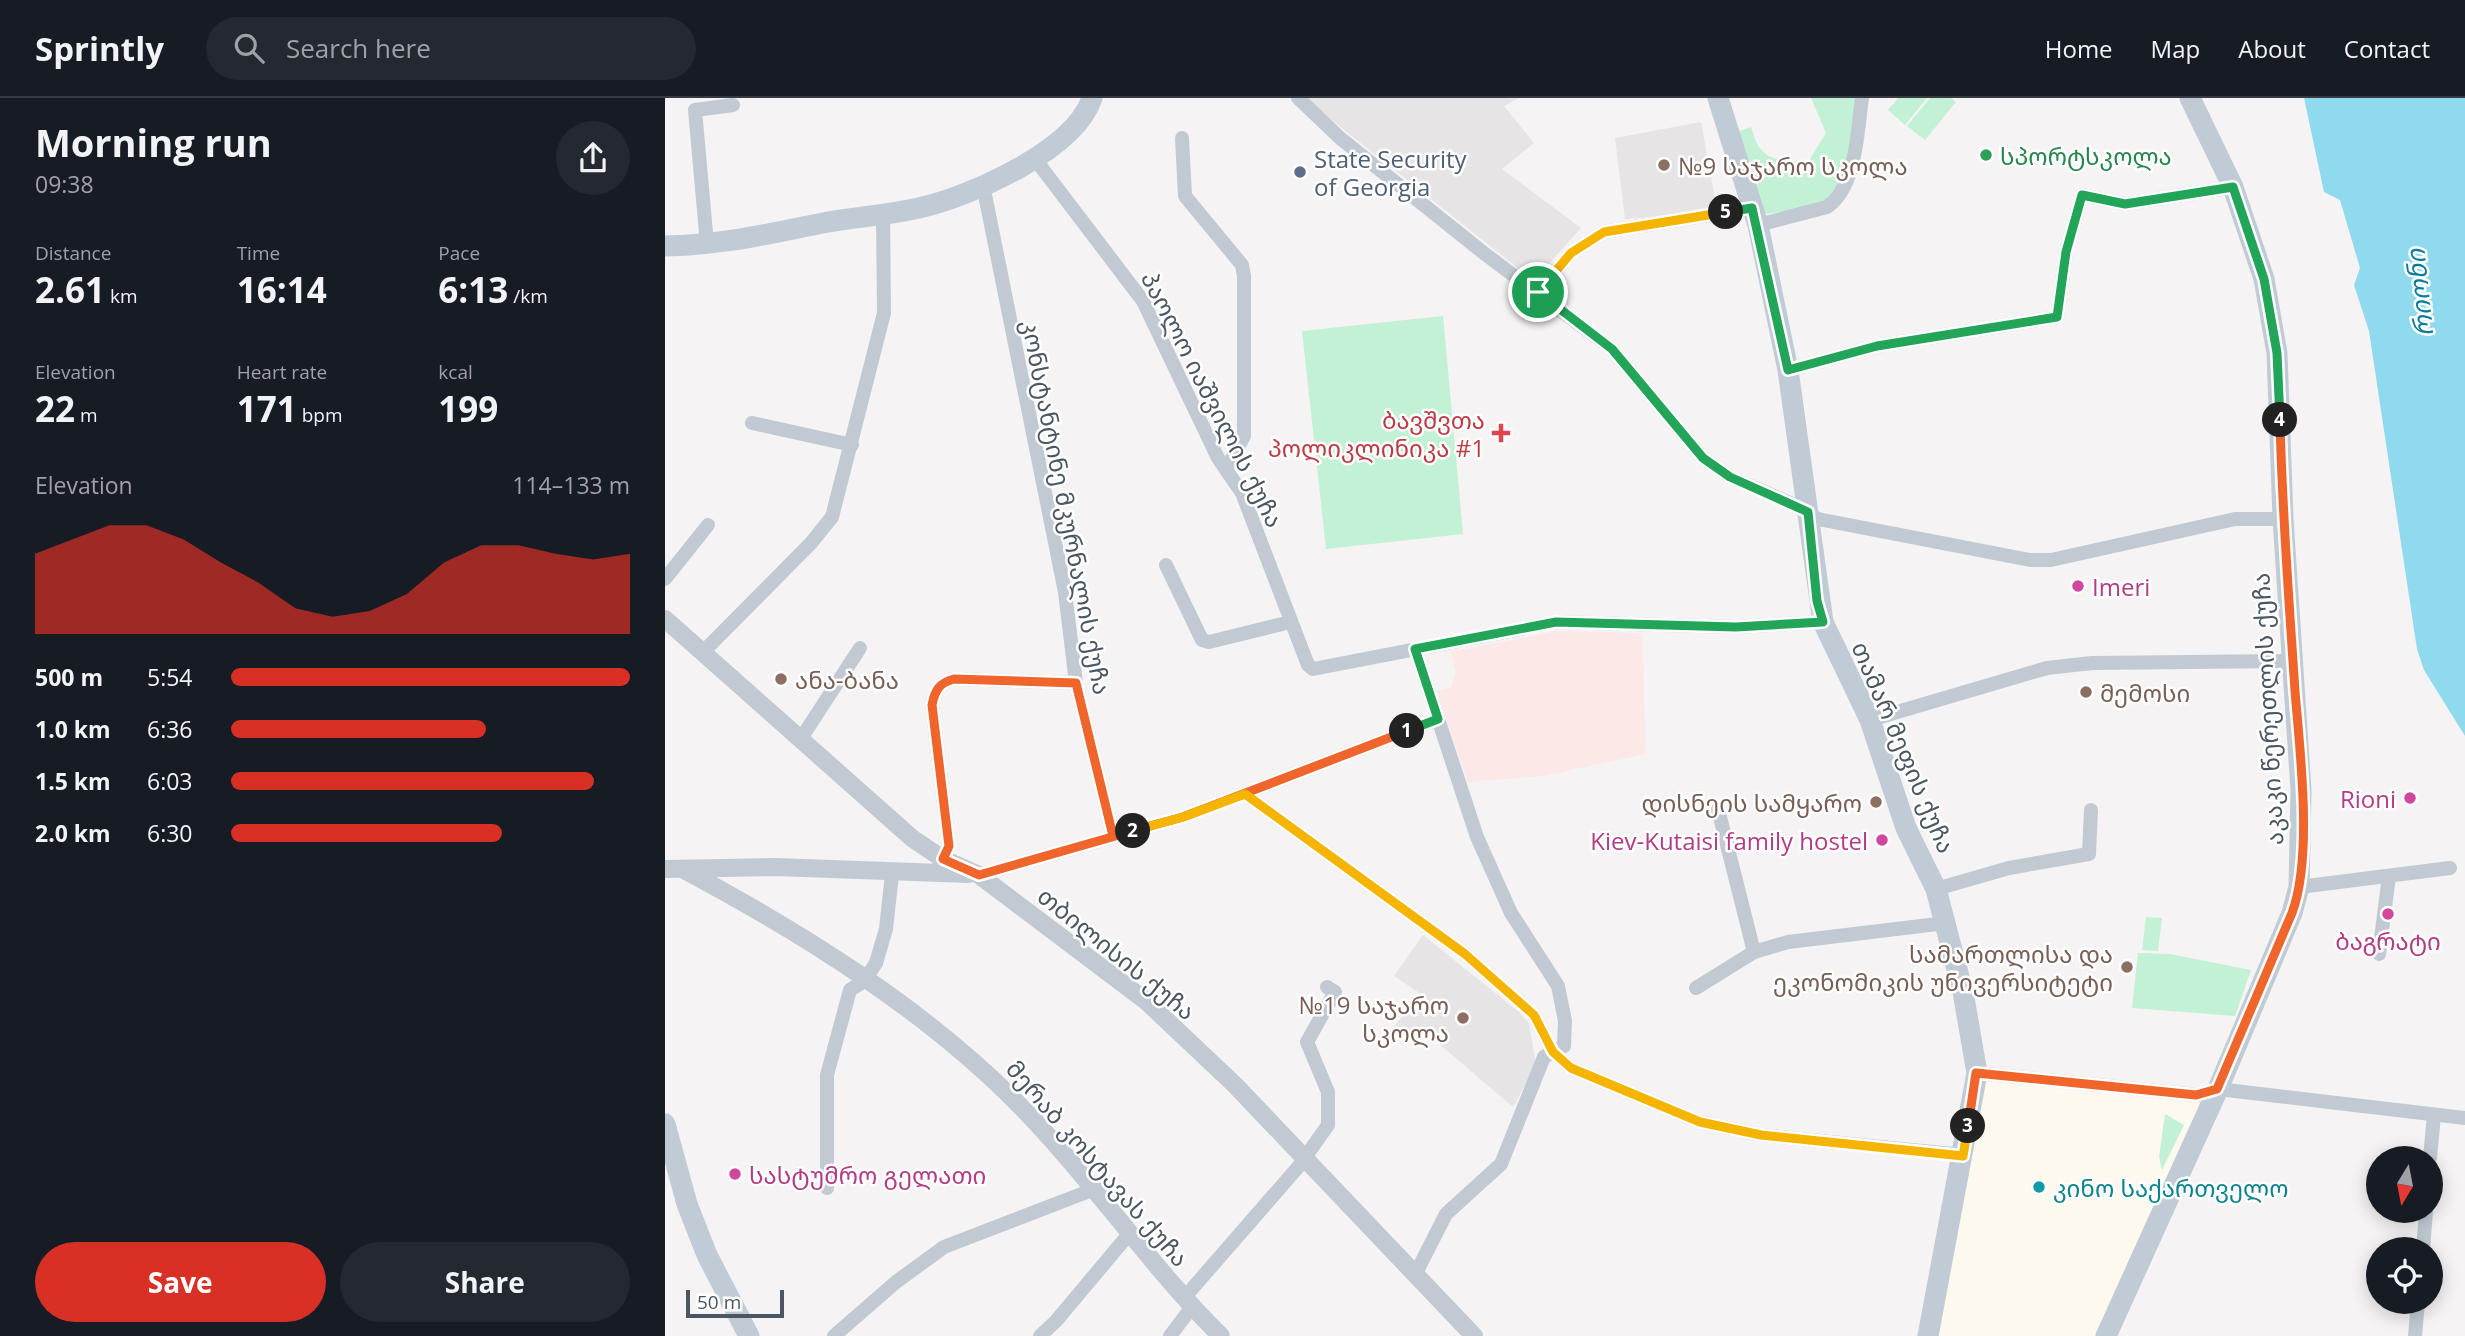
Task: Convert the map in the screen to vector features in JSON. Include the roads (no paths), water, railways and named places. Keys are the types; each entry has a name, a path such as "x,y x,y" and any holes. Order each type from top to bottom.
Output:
{"main road":[{"path":"666,247 751,240 923,207 983,185 1035,159 1073,130 1092,98"},
{"name":"თამარ მეფის ქუჩა","path":"1718,98 1755,217 1788,370 1808,512 1817,601 1823,622 1870,720 1906,828 1936,889 1963,992 1976,1073 1963,1156 1928,1336"},
{"name":"აკაკი წერეთლის ქუჩა","path":"2106,1336 2217,1089 2292,913 2299,887 2301,790 2283,519 2277,353 2264,279 2233,187 2190,98"},
{"path":"665,1124 687,1204 707,1255 749,1336"}],"street":[{"path":"1299,98 1340,138 1485,254 1612,349 1703,458 1730,477 1818,519 2030,560 2051,560 2235,519 2283,519"},
{"path":"1538,292 1571,253 1604,232 1827,207 1836,201 1853,157 1862,98"},
{"path":"707,244 695,110 733,104"},
{"path":"1182,138 1185,196 1242,265 1244,276 1244,436 1227,468"},
{"name":"პაოლო იაშვილის ქუჩა","path":"1035,159 1063,200 1133,286 1218,458 1227,468 1256,526 1290,622 1313,669 1556,622 1736,627 1823,622"},
{"name":"კონსტანტინე მკურნალის ქუჩა","path":"983,185 1065,592 1076,683 1113,836"},
{"path":"1788,370 1877,346 2057,317 2066,252 2082,195 2125,204 2233,187"},
{"path":"702,653 832,517 884,313 883,213"},
{"path":"752,424 852,445"},
{"path":"665,579 708,526"},
{"path":"1166,565 1202,640 1209,642 1290,622"},
{"path":"665,619 913,839 939,866"},
{"path":"800,740 860,648"},
{"path":"1415,649 1477,837 1511,913 1558,986 1565,1021 1563,1046 1543,1057 1501,1164 1446,1214 1415,1275"},
{"path":"1870,720 2047,668 2092,663 2293,661"},
{"path":"939,866 949,846 932,705 935,691 944,682 954,679 1076,683"},
{"path":"665,869 686,871 776,867 891,874 939,866 979,875 1183,817 1438,719"},
{"path":"1245,794 1465,954 1534,1015 1553,1052 1571,1068 1700,1122 1761,1135 1963,1156"},
{"path":"1718,809 1754,952"},
{"path":"1936,889 2009,868 2089,854 2091,810"},
{"path":"2299,887 2450,868"},
{"name":"მერაბ კოსტავას ქუჩა","path":"686,871 780,922 958,1046 1028,1113 1188,1303 1221,1336"},
{"path":"827,1188 827,1075 850,990 864,981 876,963 887,929 891,874"},
{"name":"თბილისის ქუჩა","path":"979,875 1146,1001 1305,1157 1474,1336"},
{"path":"2386,901 2389,876"},
{"path":"1696,988 1754,952 1788,942 1946,923"},
{"path":"1170,1336 1188,1303 1328,1125 1328,1092 1307,1042 1335,992 1327,987"},
{"path":"1976,1073 2196,1095 2217,1089 2465,1118"},
{"path":"2431,1146 2434,1115"},
{"path":"834,1336 896,1282 944,1247 1092,1190"},
{"path":"1040,1336 1056,1321 1129,1234"},
{"path":"2415,1336 2417,1314"}],"water":[{"name":"რიონი","path":"2304,98 2465,98 2465,736 2424,670 2417,649 2369,331 2354,285 2360,268 2340,200 2324,192"}],"place":[{"name":"სპორტსკოლა","path":"1986,155"},
{"name":"№9 საჯარო სკოლა","path":"1664,165"},
{"name":"State Security of Georgia","path":"1300,172"},
{"name":"ბავშვთა პოლიკლინიკა #1","path":"1501,433"},
{"name":"Imeri","path":"2078,586"},
{"name":"ანა-ბანა","path":"781,679"},
{"name":"მემოსი","path":"2086,692"},
{"name":"Rioni","path":"2410,798"},
{"name":"დისნეის სამყარო","path":"1876,802"},
{"name":"Kiev-Kutaisi family hostel","path":"1882,840"},
{"name":"ბაგრატი","path":"2388,914"},
{"name":"სამართლისა და ეკონომიკის უნივერსიტეტი","path":"2127,967"},
{"name":"№19 საჯარო სკოლა","path":"1463,1018"},
{"name":"სასტუმრო გელათი","path":"735,1174"},
{"name":"კინო საქართველო","path":"2039,1187"}]}
